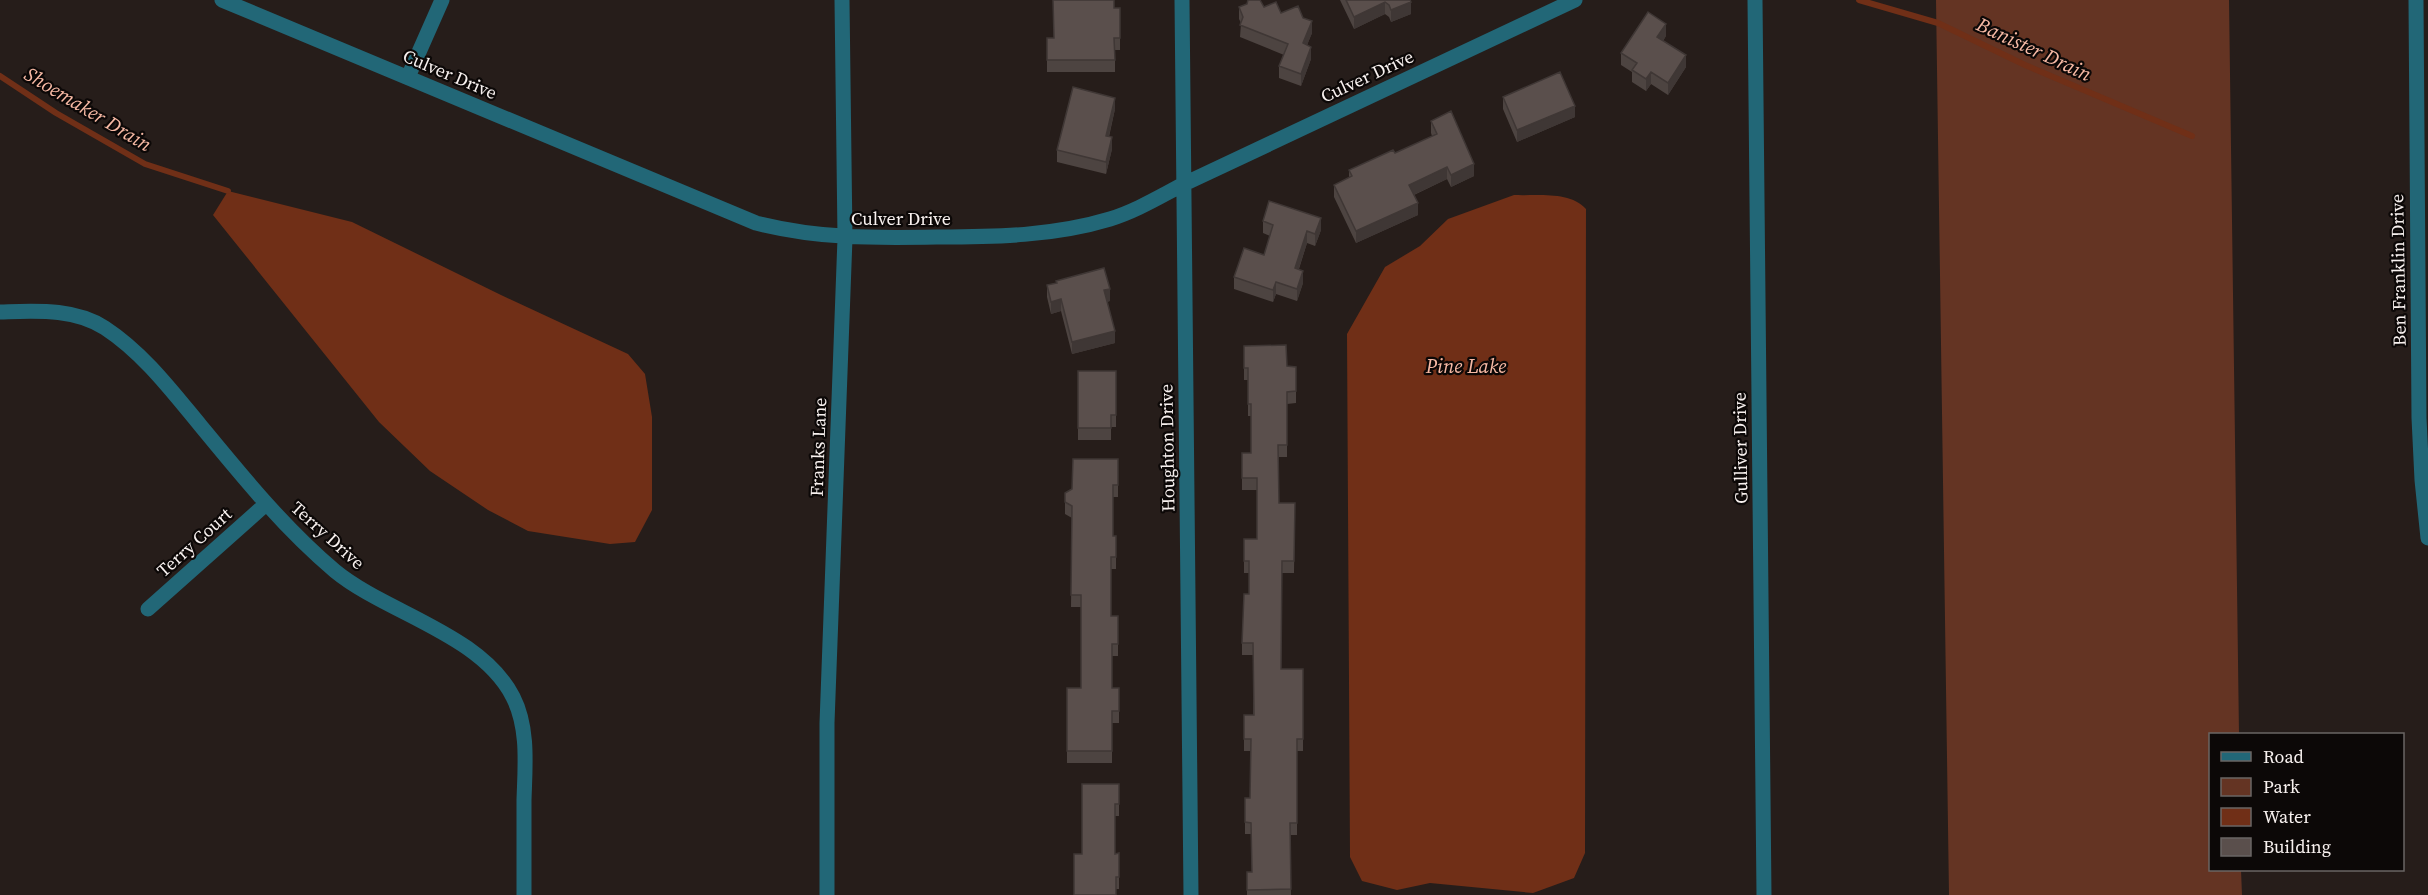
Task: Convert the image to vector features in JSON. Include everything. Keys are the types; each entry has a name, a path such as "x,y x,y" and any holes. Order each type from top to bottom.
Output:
{"street":[{"name":"Culver Drive","path":"222,0 756,223 787,231 844,238 1000,237 1085,226 1133,211 1184,184 1575,0"},
{"path":"408,77 442,0"},
{"name":"Franks Lane","path":"827,895 827,723 844,238 842,0"},
{"name":"Houghton Drive","path":"1182,0 1191,895"},
{"name":"Gulliver Drive","path":"1755,0 1764,895"},
{"name":"Ben Franklin Drive","path":"2416,0 2422,43 2419,406 2422,480 2428,538"},
{"name":"Terry Drive","path":"0,312 52,311 72,315 103,326 125,342 165,383 266,504 336,572 355,586 434,627 484,662 498,675 513,698 522,727 525,754 524,895"},
{"name":"Terry Court","path":"148,609 266,504"}],"green space":[{"path":"1936,0 2229,0 2239,733 2209,733 2209,871 2241,871 2242,895 1949,895"}],"water":[{"path":"228,191 352,222 628,354 645,374 652,417 652,510 635,542 610,544 528,531 488,510 430,471 379,422 213,215"},
{"name":"Pine Lake","path":"1514,195 1562,197 1579,203 1586,209 1585,853 1574,878 1533,893 1430,883 1397,890 1362,881 1350,857 1347,334 1385,267 1420,246 1448,219"}],"building":[{"path":"1053,0 1114,0 1114,8 1120,8 1120,38 1114,38 1115,60 1047,60 1047,38 1054,38"},
{"path":"1248,0 1260,0 1264,7 1276,2 1281,13 1298,6 1303,18 1312,21 1303,43 1311,47 1301,74 1279,66 1288,44 1240,25 1243,17 1239,7 1247,4"},
{"path":"1346,0 1410,0 1411,2 1391,10 1385,2 1354,17"},
{"path":"1648,12 1666,24 1657,37 1686,55 1668,83 1651,72 1646,79 1632,70 1637,63 1621,53"},
{"path":"1560,72 1575,106 1517,130 1503,97"},
{"path":"1073,87 1115,98 1106,136 1112,137 1106,162 1057,150"},
{"path":"1451,111 1474,164 1451,175 1447,167 1409,185 1418,203 1356,231 1334,185 1352,176 1349,170 1393,150 1395,153 1437,134 1431,121"},
{"path":"1269,201 1321,218 1315,234 1307,231 1295,268 1303,271 1297,289 1276,282 1273,290 1234,277 1244,248 1264,255 1273,225 1263,221"},
{"path":"1104,268 1110,289 1104,290 1115,331 1072,342 1061,299 1051,302 1047,285"},
{"path":"1286,345 1287,366 1296,367 1296,391 1287,392 1287,445 1278,445 1279,503 1295,503 1294,561 1282,561 1281,669 1303,669 1303,739 1297,739 1297,823 1290,823 1291,889 1247,890 1247,872 1252,872 1251,823 1245,822 1245,798 1250,798 1251,739 1244,739 1244,715 1254,715 1253,643 1242,643 1244,594 1249,594 1249,561 1244,561 1244,539 1257,539 1257,478 1242,478 1242,453 1251,453 1251,404 1248,404 1248,368 1244,368 1244,346"},
{"path":"1078,371 1116,371 1116,415 1111,415 1111,428 1078,428"},
{"path":"1073,459 1118,459 1118,485 1113,485 1113,536 1116,536 1116,557 1111,557 1111,616 1118,616 1118,644 1112,644 1112,688 1119,688 1119,711 1112,711 1112,751 1067,751 1067,688 1081,688 1081,595 1071,595 1072,506 1065,502 1065,493 1072,489"},
{"path":"1082,784 1119,784 1119,804 1115,804 1115,854 1119,853 1116,895 1074,895 1074,854 1082,854"}],"waterway":[{"name":"Banister Drain","path":"1859,0 1938,23 2025,65 2192,136"},
{"name":"Shoemaker Drain","path":"0,76 56,113 145,164 228,191"}]}
